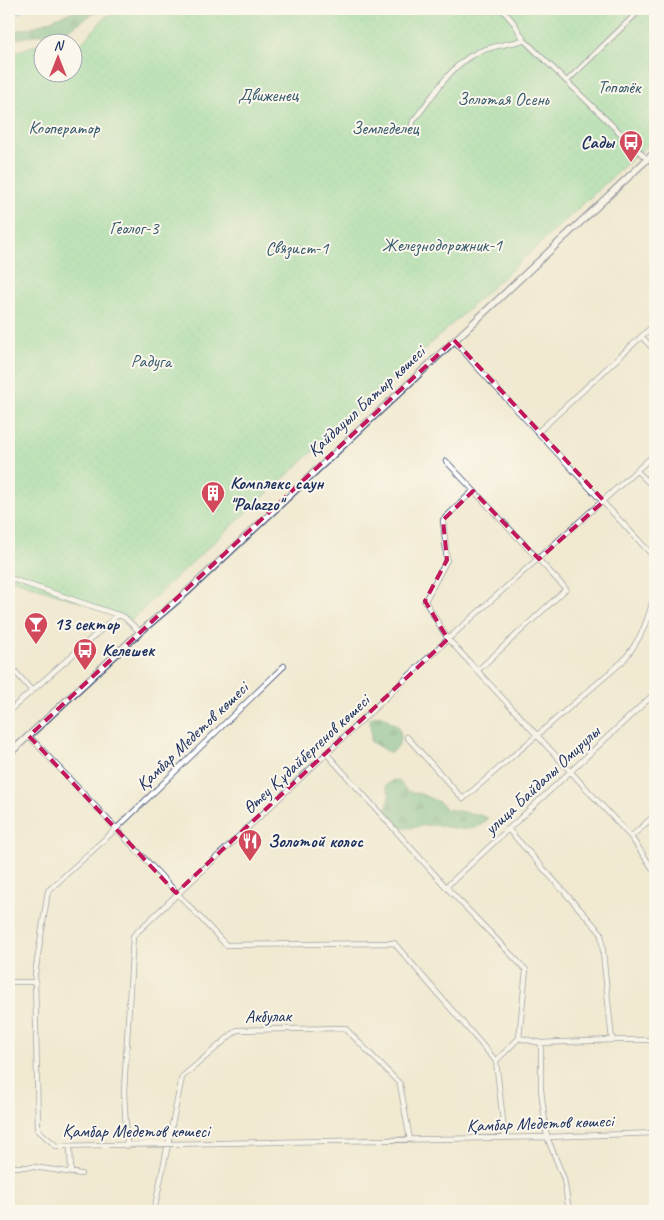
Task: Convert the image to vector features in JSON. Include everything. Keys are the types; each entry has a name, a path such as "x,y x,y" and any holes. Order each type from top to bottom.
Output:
{"street":[{"path":"502,9 514,22 524,40 647,159"},
{"path":"566,81 636,11 641,9"},
{"path":"417,134 412,125 413,121 448,76 461,63 487,49 524,40"},
{"name":"Қайдауыл Батыр көшесі","path":"9,754 140,632 212,569 655,152"},
{"path":"538,432 655,324"},
{"path":"642,337 655,351"},
{"path":"454,340 655,558"},
{"name":"Өтеу Құдайбергенов көшесі","path":"127,1146 124,1092 133,936 176,893 448,639 655,454"},
{"path":"446,461 472,491 566,589 477,671"},
{"path":"637,471 655,489"},
{"path":"472,491 443,520 447,560 425,601 448,639 631,837 655,872"},
{"path":"9,578 124,617 140,632"},
{"path":"407,737 463,800 622,662 636,646 650,615 655,590"},
{"path":"9,711 118,615"},
{"path":"650,615 655,622"},
{"name":"Қамбар Медетов көшесі","path":"284,666 117,828 48,891 35,982 38,1130 56,1146 505,1138 655,1133"},
{"path":"13,669 32,691"},
{"name":"улица Байдалы Омирулы","path":"446,887 655,693"},
{"path":"29,736 226,945 394,943 496,1061 505,1138"},
{"path":"326,753 446,887 526,970 519,1038 496,1061"},
{"path":"631,837 655,815"},
{"path":"508,829 601,933 612,1040"},
{"path":"9,982 35,982"},
{"name":"Акбулак","path":"154,1211 182,1076 237,1030 345,1028 400,1084 410,1140"},
{"path":"519,1038 541,1043 655,1040"},
{"path":"541,1043 540,1090 547,1137 564,1179 569,1211"},
{"path":"70,1146 71,1173"},
{"path":"9,1167 34,1167 81,1174"}],"highlighted area":[{"path":"454,340 604,501 539,559 473,491 443,520 447,560 425,601 448,639 176,893 29,736"}],"green space":[{"path":"81,9 104,9 70,29 53,32 32,32 32,36 9,40 9,31 36,26"},
{"path":"122,9 655,9 655,138 173,580 130,622 124,617 9,578 9,54 32,46 32,82 82,82 82,43 105,17"},
{"path":"380,715 398,726 401,736 398,747 390,753 371,742 370,718"},
{"path":"393,780 399,781 407,791 421,794 439,802 446,809 477,814 488,818 476,828 468,829 429,825 409,828 399,826 385,812 390,795 385,786"}],"waterway":[{"path":"9,11 19,9"}],"tunnel":[{"path":"9,664 13,669"}],"place":[{"name":"Сады","path":"631,163"},
{"name":"Комплекс саун \"Palazzo\"","path":"213,514"},
{"name":"13 сектор","path":"36,645"},
{"name":"Келешек","path":"85,671"},
{"name":"Золотой колос","path":"250,862"}],"park label":[{"name":"Тополёк","path":"619,87"},
{"name":"Движенец","path":"268,95"},
{"name":"Золотая Осень","path":"503,99"},
{"name":"Кооператор","path":"64,128"},
{"name":"Земледелец","path":"385,128"},
{"name":"Геолог-3","path":"134,228"},
{"name":"Железнодорожник-1","path":"442,245"},
{"name":"Связист-1","path":"297,248"},
{"name":"Радуга","path":"151,361"}]}
